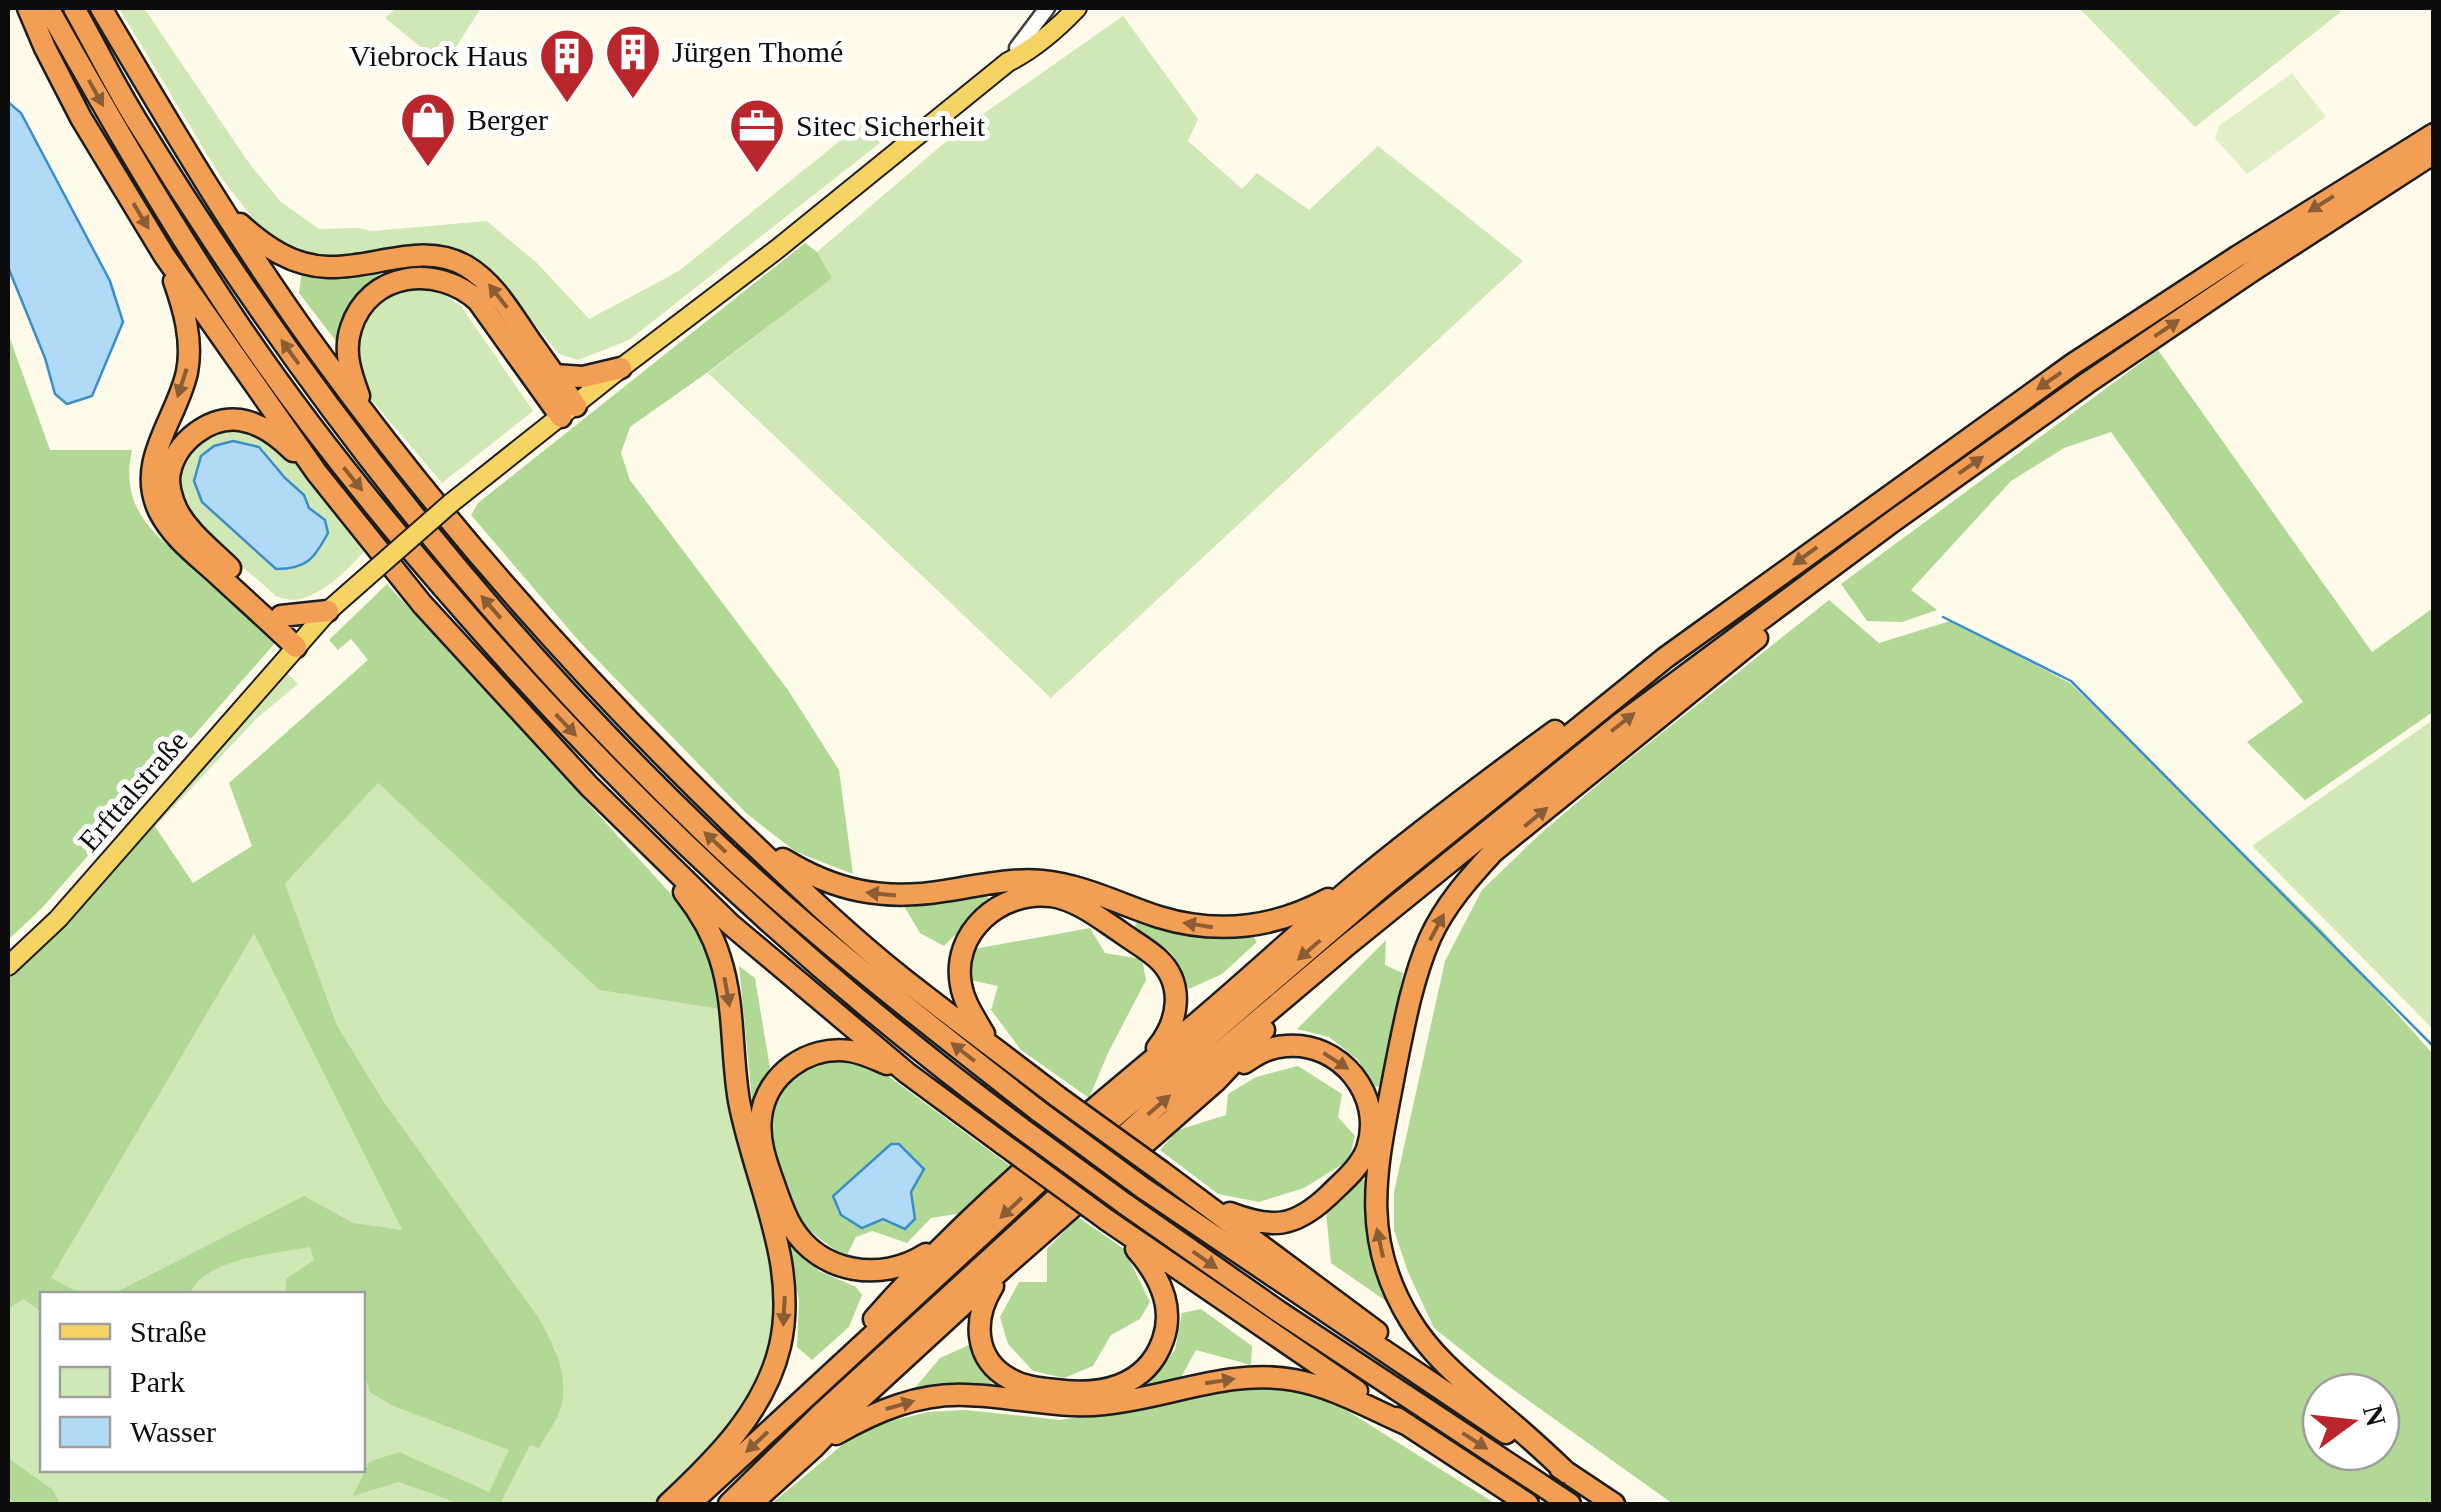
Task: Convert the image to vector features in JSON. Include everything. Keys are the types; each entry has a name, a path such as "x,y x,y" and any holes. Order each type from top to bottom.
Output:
{"highway":[{"path":"28,8 81,118 164,256 316,473 422,604 536,732 642,840 730,924 907,1072 1003,1144 1114,1225 1528,1504"},
{"path":"48,8 112,122 239,324 340,464 411,551 630,791 798,949 1021,1128 1294,1322 1570,1504"},
{"path":"74,8 139,124 260,312 344,425 486,601 559,684 704,832 882,989 1040,1112 1143,1188 1614,1504"},
{"path":"101,8 262,272 373,425 540,627 619,711 746,837 900,976 1380,1334 1534,1442"},
{"path":"806,1396 948,1239 1356,884 1490,778 1665,658 2073,364 2434,134"},
{"path":"729,1504 824,1411 1159,1104 1620,724 1892,522 2136,350 2434,153"},
{"path":"223,210 268,247 308,264 343,267 430,256 467,267 502,300 554,375 568,411"},
{"path":"164,256 182,304 189,344 187,372 152,462 152,489 158,510 174,534 300,642"},
{"path":"373,425 349,365 352,324 377,291 400,281 422,278 449,282 469,292 568,411"},
{"path":"554,375 584,378 621,368"},
{"path":"300,642 280,616 189,528 176,508 170,472 191,435 224,420 240,420 280,438 316,473"},
{"path":"1567,1474 1452,1371 1418,1332 1391,1283 1378,1242 1375,1200 1383,1132 1412,989 1431,937 1456,895 1493,852 1816,591 1892,522"},
{"path":"280,616 328,611"},
{"path":"690,1504 1043,1178 1384,886 1665,658"},
{"path":"746,837 813,876 854,890 907,895 1004,881 1055,882 1205,927 1247,927 1269,922 1305,910 1356,884"},
{"path":"642,840 750,921 798,949"},
{"path":"642,840 692,902 720,957 728,992 739,1099 782,1264 784,1290 779,1348 759,1399 706,1469 668,1504"},
{"path":"992,1046 970,1010 960,983 961,956 970,934 987,914 1008,900 1049,896 1088,910 1154,955 1168,970 1176,992 1174,1018 1164,1039 1140,1069"},
{"path":"751,1504 1004,1267 1216,1080 1346,946"},
{"path":"1206,1204 1251,1221 1274,1224 1311,1212 1354,1171 1367,1148 1370,1118 1366,1096 1354,1074 1337,1059 1300,1046 1263,1050 1216,1080"},
{"path":"907,1072 849,1051 804,1058 774,1083 764,1104 764,1153 790,1225 810,1248 837,1265 863,1271 890,1269 918,1259 948,1239"},
{"path":"1004,1267 984,1300 979,1322 984,1353 998,1371 1033,1388 1078,1392 1120,1387 1140,1374 1154,1358 1166,1334 1167,1311 1156,1277 1114,1225"},
{"path":"812,1448 878,1411 929,1398 966,1395 1102,1405 1222,1380 1260,1377 1328,1389 1408,1425"}],"main road":[{"path":"1013,55 1060,8"},
{"path":"1013,55 1023,54 1077,8"},
{"path":"1051,33 1090,8"},
{"name":"Erfttalstraße","path":"8,966 58,919 328,611 451,503 776,250 1013,55"}],"street":[{"path":"1013,55 1046,8"}],"green space":[{"path":"119,8 144,8 249,163 280,201 319,229 372,231 487,221 539,265 589,319 679,271 862,123 880,143 629,340 578,360 559,354 485,264 456,248 421,246 322,258 264,233 220,176"},
{"path":"396,8 481,8 444,66 385,18"},
{"path":"2079,8 2336,8 2341,12 2195,127"},
{"path":"1123,16 1198,119 1188,141 1242,189 1257,173 1309,210 1378,146 1523,261 1051,698 708,373 831,278 817,252 956,133"},
{"path":"2292,73 2326,117 2247,174 2215,138 2220,125"},
{"path":"805,243 817,252 832,278 630,427 621,453 630,480 788,690 839,770 853,874 796,852 747,814 578,640 471,515 478,503"},
{"path":"376,269 382,277 352,306 339,345 299,293 302,271"},
{"path":"409,288 435,288 461,306 533,411 442,483 364,391 355,359 360,328 369,310 384,297"},
{"path":"8,333 50,450 132,450 132,496 152,530 276,642 42,908 8,940"},
{"path":"2158,350 2372,652 2433,608 2433,712 2305,800 2247,742 2303,702 2111,432 2064,448 2011,481 1911,590 1937,610 1902,622 1867,621 1841,584"},
{"path":"241,428 261,435 290,457 364,551 322,590 302,599 276,596 211,537 183,500 180,481 193,446 215,433","holes":["201,456 285,478 304,495 309,508 325,520 228,523 205,502 196,479"]},
{"path":"387,584 682,906 705,942 717,979 719,1009 599,990 378,783 285,884 337,1025 384,1102 540,1320 556,1353 564,1389 559,1413 539,1448 530,1445 500,1504 461,1504 399,1482 353,1496 369,1462 399,1452 489,1492 509,1450 391,1405 370,1392 365,1377 365,1292 286,1292 286,1279 314,1260 310,1247 225,1265 210,1272 190,1292 117,1292 304,1196 353,1223 402,1230 254,933 51,1278 77,1292 40,1292 40,1311 23,1299 8,1309 8,976 68,924 152,822 193,883 252,846 229,783 368,660 351,639 338,650 329,640"},
{"path":"1829,600 1879,643 1950,621 2070,683 2322,930 2433,1054 2433,1504 1673,1504 1493,1375 1434,1328 1394,1230 1394,1192 1445,961 1482,890 1539,835"},
{"path":"287,673 298,684 257,718 155,827 152,822"},
{"path":"2433,720 2433,1029 2252,846"},
{"path":"378,783 599,990 719,1009 731,1103 769,1234 780,1320 755,1396 708,1454 655,1504 8,1504 8,1242 254,932 402,1230 353,1224 564,1391 555,1349 384,1102 337,1025 285,884"},
{"path":"984,893 990,900 944,946 920,933 904,906"},
{"path":"1139,919 1206,935 1252,935 1257,942 1222,974 1189,989 1172,954 1134,927"},
{"path":"1090,928 1105,953 1142,959 1146,980 1089,1098 1021,1050 991,1010 998,986 970,980 974,949"},
{"path":"1386,940 1385,965 1403,973 1381,1087 1373,1086 1358,1060 1329,1037 1297,1029"},
{"path":"739,966 755,978 770,1068 752,1100"},
{"path":"861,1056 1013,1168 963,1213 931,1218 907,1243 872,1231 856,1237 846,1257 814,1234 793,1211 776,1174 765,1125 772,1101 795,1072 815,1063"},
{"path":"1298,1066 1342,1094 1338,1117 1355,1136 1349,1160 1304,1188 1259,1202 1218,1194 1160,1150 1178,1130 1226,1115 1228,1094 1256,1077"},
{"path":"1360,1179 1366,1181 1366,1232 1386,1301 1331,1263 1326,1212"},
{"path":"1078,1217 1124,1249 1150,1302 1140,1319 1111,1335 1093,1366 1064,1378 1033,1371 1008,1344 1000,1317 1019,1282 1047,1282 1047,1249"},
{"path":"794,1245 819,1271 856,1287 862,1295 849,1327 812,1360 797,1347 799,1300 788,1248"},
{"path":"1201,1309 1252,1346 1251,1365 1196,1350 1180,1379 1146,1387 1175,1350 1182,1313"},
{"path":"969,1345 994,1387 913,1390 940,1358"},
{"path":"1267,1387 1312,1395 1346,1410 1496,1504 771,1504 847,1441 883,1423 928,1412 965,1410 1061,1420"},
{"path":"8,1458 53,1490 60,1504 16,1504 8,1498"}],"water":[{"path":"8,102 21,113 110,281 123,322 92,396 67,404 55,394 45,358 8,267"},
{"path":"233,441 259,447 304,495 309,508 325,520 328,533 314,556 302,564 276,569 202,502 194,481 201,456 214,446"},
{"path":"891,1144 899,1144 924,1169 911,1192 915,1219 905,1229 883,1219 862,1228 841,1215 833,1196"}],"waterway":[{"path":"1943,617 2071,681 2434,1047"}],"place":[{"name":"Jürgen Thomé","path":"633,101"},
{"name":"Viebrock Haus","path":"567,105"},
{"name":"Berger","path":"428,169"},
{"name":"Sitec Sicherheit","path":"757,175"}]}
